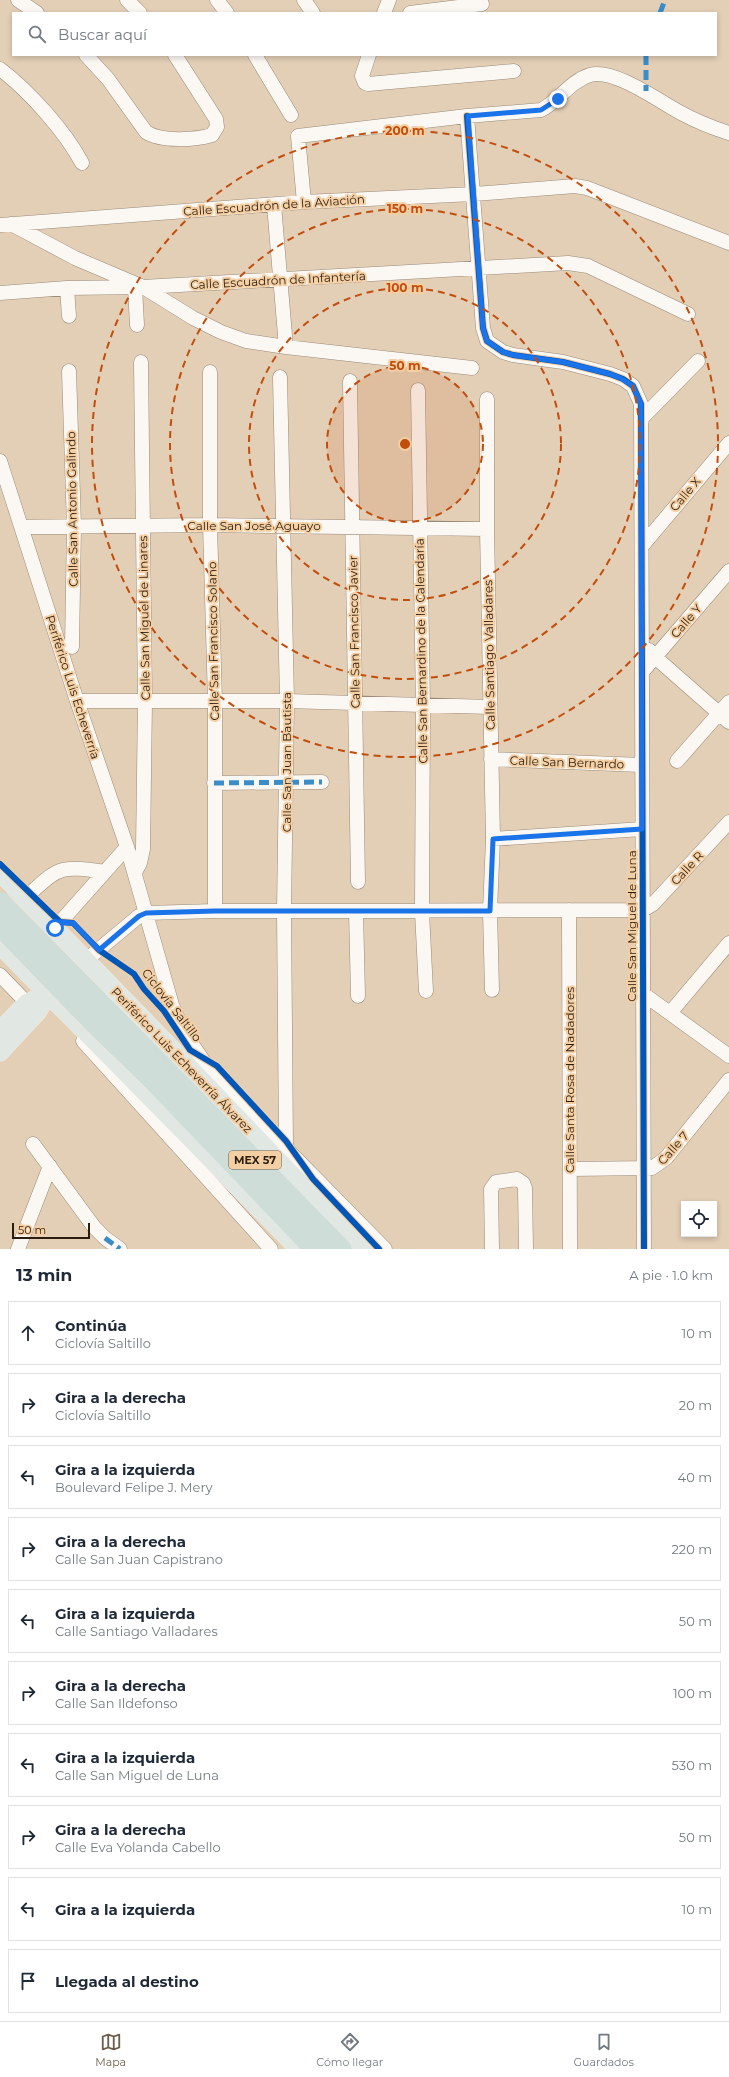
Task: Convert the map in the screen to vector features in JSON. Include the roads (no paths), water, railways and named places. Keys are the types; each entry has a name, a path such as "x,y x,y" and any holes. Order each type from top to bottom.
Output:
{"highway":[{"name":"Periférico Luis Echeverría Álvarez","path":"0,902 161,1077 315,1249"},
{"name":"Periférico Luis Echeverría Álvarez","path":"0,926 94,1023 298,1191 341,1249"}],"main road":[{"name":"Periférico Luis Echeverría Álvarez","path":"0,872 55,928 85,962 224,1093 298,1191 363,1249"},
{"path":"4,954 30,960 46,952 51,945 55,928"},
{"path":"4,954 48,994 299,1249"},
{"path":"4,954 20,981 28,1002"},
{"path":"10,1028 38,1011 48,994 85,962"},
{"path":"0,1052 10,1028 28,1002 48,994"},
{"path":"87,1034 87,1014 92,1006 99,999 108,995 118,994"}],"street":[{"path":"18,0 36,12"},
{"path":"127,0 139,12"},
{"path":"217,0 226,12"},
{"path":"384,12 389,0"},
{"path":"418,12 482,4"},
{"path":"87,56 108,79 146,132 152,136 171,138 212,135 217,128 216,119 176,56"},
{"path":"256,56 291,115"},
{"path":"369,56 363,70 363,79 365,83 373,84 514,71"},
{"path":"0,69 22,88 61,131 82,163"},
{"path":"304,202 298,136 468,116 541,110 550,105 574,83 595,74 604,74 646,92 682,114 729,133"},
{"name":"Calle San Miguel de Luna","path":"468,116 483,328 487,341 494,347 513,355 563,362 610,374 622,379 633,386 637,394 642,418 642,993 644,1249"},
{"name":"Calle Escuadrón de la Aviación","path":"5,224 304,202 474,194 560,186 587,188 729,243"},
{"path":"274,205 286,347"},
{"path":"5,224 139,287 221,332 246,341 286,347 472,368"},
{"name":"Calle Escuadrón de Infantería","path":"0,293 67,288 139,287 280,280 548,263 579,263 620,280 688,314"},
{"path":"137,325 139,287"},
{"path":"67,288 69,316"},
{"path":"642,418 698,361"},
{"name":"Calle San Miguel de Linares","path":"134,872 140,863 143,849 145,701 141,362"},
{"name":"Calle San Antonio Galindo","path":"69,371 74,526 72,647"},
{"name":"Calle San Francisco Solano","path":"210,372 210,525 215,702 215,911"},
{"name":"Calle San Juan Bautista","path":"280,377 286,701 284,911 286,1146"},
{"name":"Calle San Francisco Javier","path":"350,381 358,882"},
{"name":"Calle San Bernardino de la Calendaría","path":"418,390 424,706 422,912 426,991"},
{"name":"Calle Santiago Valladares","path":"487,398 487,529 493,839 490,911 492,990"},
{"name":"Calle X","path":"642,546 729,443"},
{"name":"Periférico Luis Echeverría","path":"0,461 77,701 127,847 172,1005 182,1028 224,1093"},
{"name":"Calle San José Aguayo","path":"22,527 282,525 487,529"},
{"name":"Calle Y","path":"643,671 729,571"},
{"path":"643,642 655,657 724,718"},
{"path":"77,701 286,701 490,707"},
{"path":"677,761 724,718 729,702"},
{"name":"Calle San Bernardo","path":"491,758 642,764"},
{"path":"214,783 322,782"},
{"name":"Calle R","path":"643,910 653,904 729,822"},
{"path":"493,839 642,829"},
{"path":"55,928 127,847"},
{"path":"25,898 51,875 62,869 74,868 104,872"},
{"name":"Calle Santa Rosa de Nadadores","path":"569,910 570,1249"},
{"path":"85,962 139,916 146,913 215,911 422,912 643,910"},
{"path":"356,912 358,996"},
{"path":"670,1013 729,944"},
{"path":"0,975 28,1002"},
{"path":"642,993 729,1056"},
{"path":"61,1008 67,1022 77,1034 271,1249"},
{"name":"Calle 7","path":"570,1169 652,1168 661,1163 729,1080"},
{"name":"Periférico Luis Echeverría Álvarez","path":"224,1093 286,1146 385,1249"},
{"path":"33,1144 83,1212 105,1238 120,1249"},
{"path":"18,1249 50,1166"},
{"path":"492,1249 491,1189 496,1182 517,1179 523,1183 525,1188 526,1249"}]}
